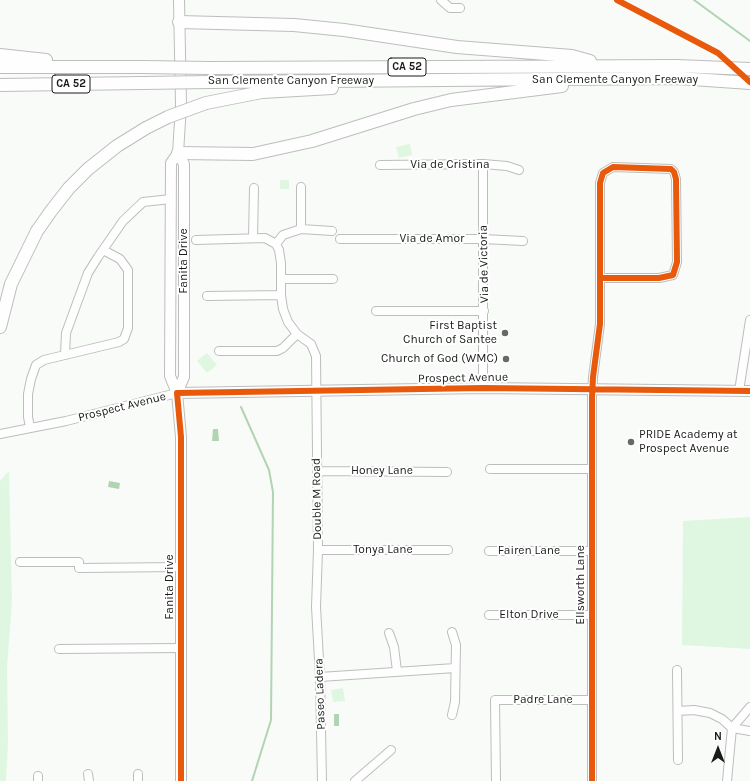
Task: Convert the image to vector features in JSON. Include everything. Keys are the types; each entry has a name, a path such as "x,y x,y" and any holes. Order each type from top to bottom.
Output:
{"highway":[{"path":"179,22 275,23 344,30 457,47 572,56 605,66"},
{"path":"0,55 111,67"},
{"name":"San Clemente Canyon Freeway","path":"0,66 210,68 605,66 717,67 750,69"},
{"name":"San Clemente Canyon Freeway","path":"0,85 678,78 750,83"},
{"path":"178,153 253,154 312,141 414,109 451,100 616,79"},
{"path":"0,327 11,284 37,231 50,212 69,188 88,169 117,146 146,128 168,117 206,103 262,92 493,80"}],"main road":[{"name":"Fanita Drive","path":"177,393 184,377 184,164 178,153 181,104 179,0"},
{"name":"Fanita Drive","path":"178,153 170,163 170,376 177,393 181,437 181,781"},
{"name":"Prospect Avenue","path":"177,393 317,392 483,388 750,391"}],"street":[{"path":"441,0 450,8 460,8"},
{"name":"Via de Cristina","path":"380,165 483,164 507,166 519,170"},
{"name":"Via de Victoria","path":"483,164 483,388"},
{"name":"Ellsworth Lane","path":"592,781 593,389 600,324 600,183 604,173 613,167 671,169 674,172 676,179 677,262 673,275 659,278 601,278"},
{"path":"301,187 301,229"},
{"path":"252,238 254,188"},
{"path":"66,355 66,334 88,273 103,250 123,221 143,202 171,200"},
{"path":"196,240 264,238 276,244 283,235 301,229 332,231"},
{"name":"Via de Amor","path":"340,239 483,238 523,241"},
{"name":"Double M Road","path":"276,244 279,250 281,295 288,322 298,334 311,344 316,356 318,550 316,607"},
{"path":"30,427 28,417 28,394 31,378 36,365 44,360 119,342 124,339 128,328 128,270 120,259 103,250"},
{"path":"281,279 332,279"},
{"path":"207,296 281,295"},
{"path":"376,311 484,310"},
{"path":"739,391 750,320"},
{"path":"219,352 277,351 283,348 298,334"},
{"name":"Prospect Avenue","path":"0,434 66,420 177,393"},
{"path":"490,469 592,469"},
{"name":"Honey Lane","path":"317,471 447,472"},
{"name":"Tonya Lane","path":"318,550 448,550"},
{"name":"Fairen Lane","path":"489,551 592,551"},
{"path":"20,562 79,562 79,568 181,567"},
{"name":"Paseo Ladera","path":"316,607 320,677 322,781"},
{"name":"Elton Drive","path":"489,615 592,615"},
{"path":"452,632 456,645 455,702 452,715"},
{"path":"389,633 394,647 397,671"},
{"path":"59,649 181,648"},
{"path":"320,677 455,668"},
{"path":"677,670 678,760"},
{"name":"Padre Lane","path":"496,781 494,700 592,700"},
{"path":"727,781 732,728 750,707"},
{"path":"678,711 694,710 710,713 722,719 732,728 750,731"},
{"path":"355,781 391,750"}],"shaded area":[{"path":"410,144 412,155 399,158 396,147"},
{"path":"280,180 289,180 289,189 280,189"},
{"path":"207,353 217,365 207,373 197,361"},
{"path":"213,429 218,429 219,441 212,441"},
{"path":"9,471 12,601 7,667 8,742 6,781 0,781 0,481"},
{"path":"109,481 120,483 119,489 108,487"},
{"path":"750,517 750,649 682,645 683,521"},
{"path":"343,688 345,701 333,702 331,690"},
{"path":"334,714 339,714 339,726 334,726"}],"waterway":[{"path":"694,0 750,41"},
{"path":"241,407 269,470 273,492 271,720 252,781"}],"cycle path":[{"path":"617,0 718,53 750,82"},
{"path":"592,781 592,398 593,377 600,324 600,183 603,173 613,167 671,169 674,172 676,179 677,262 673,275 659,278 601,278"},
{"path":"181,781 181,437 177,393 483,388 750,391"}],"place":[{"name":"First Baptist Church of Santee","path":"505,333"},
{"name":"Church of God (WMC)","path":"506,359"},
{"name":"PRIDE Academy at Prospect Avenue","path":"631,442"}]}
